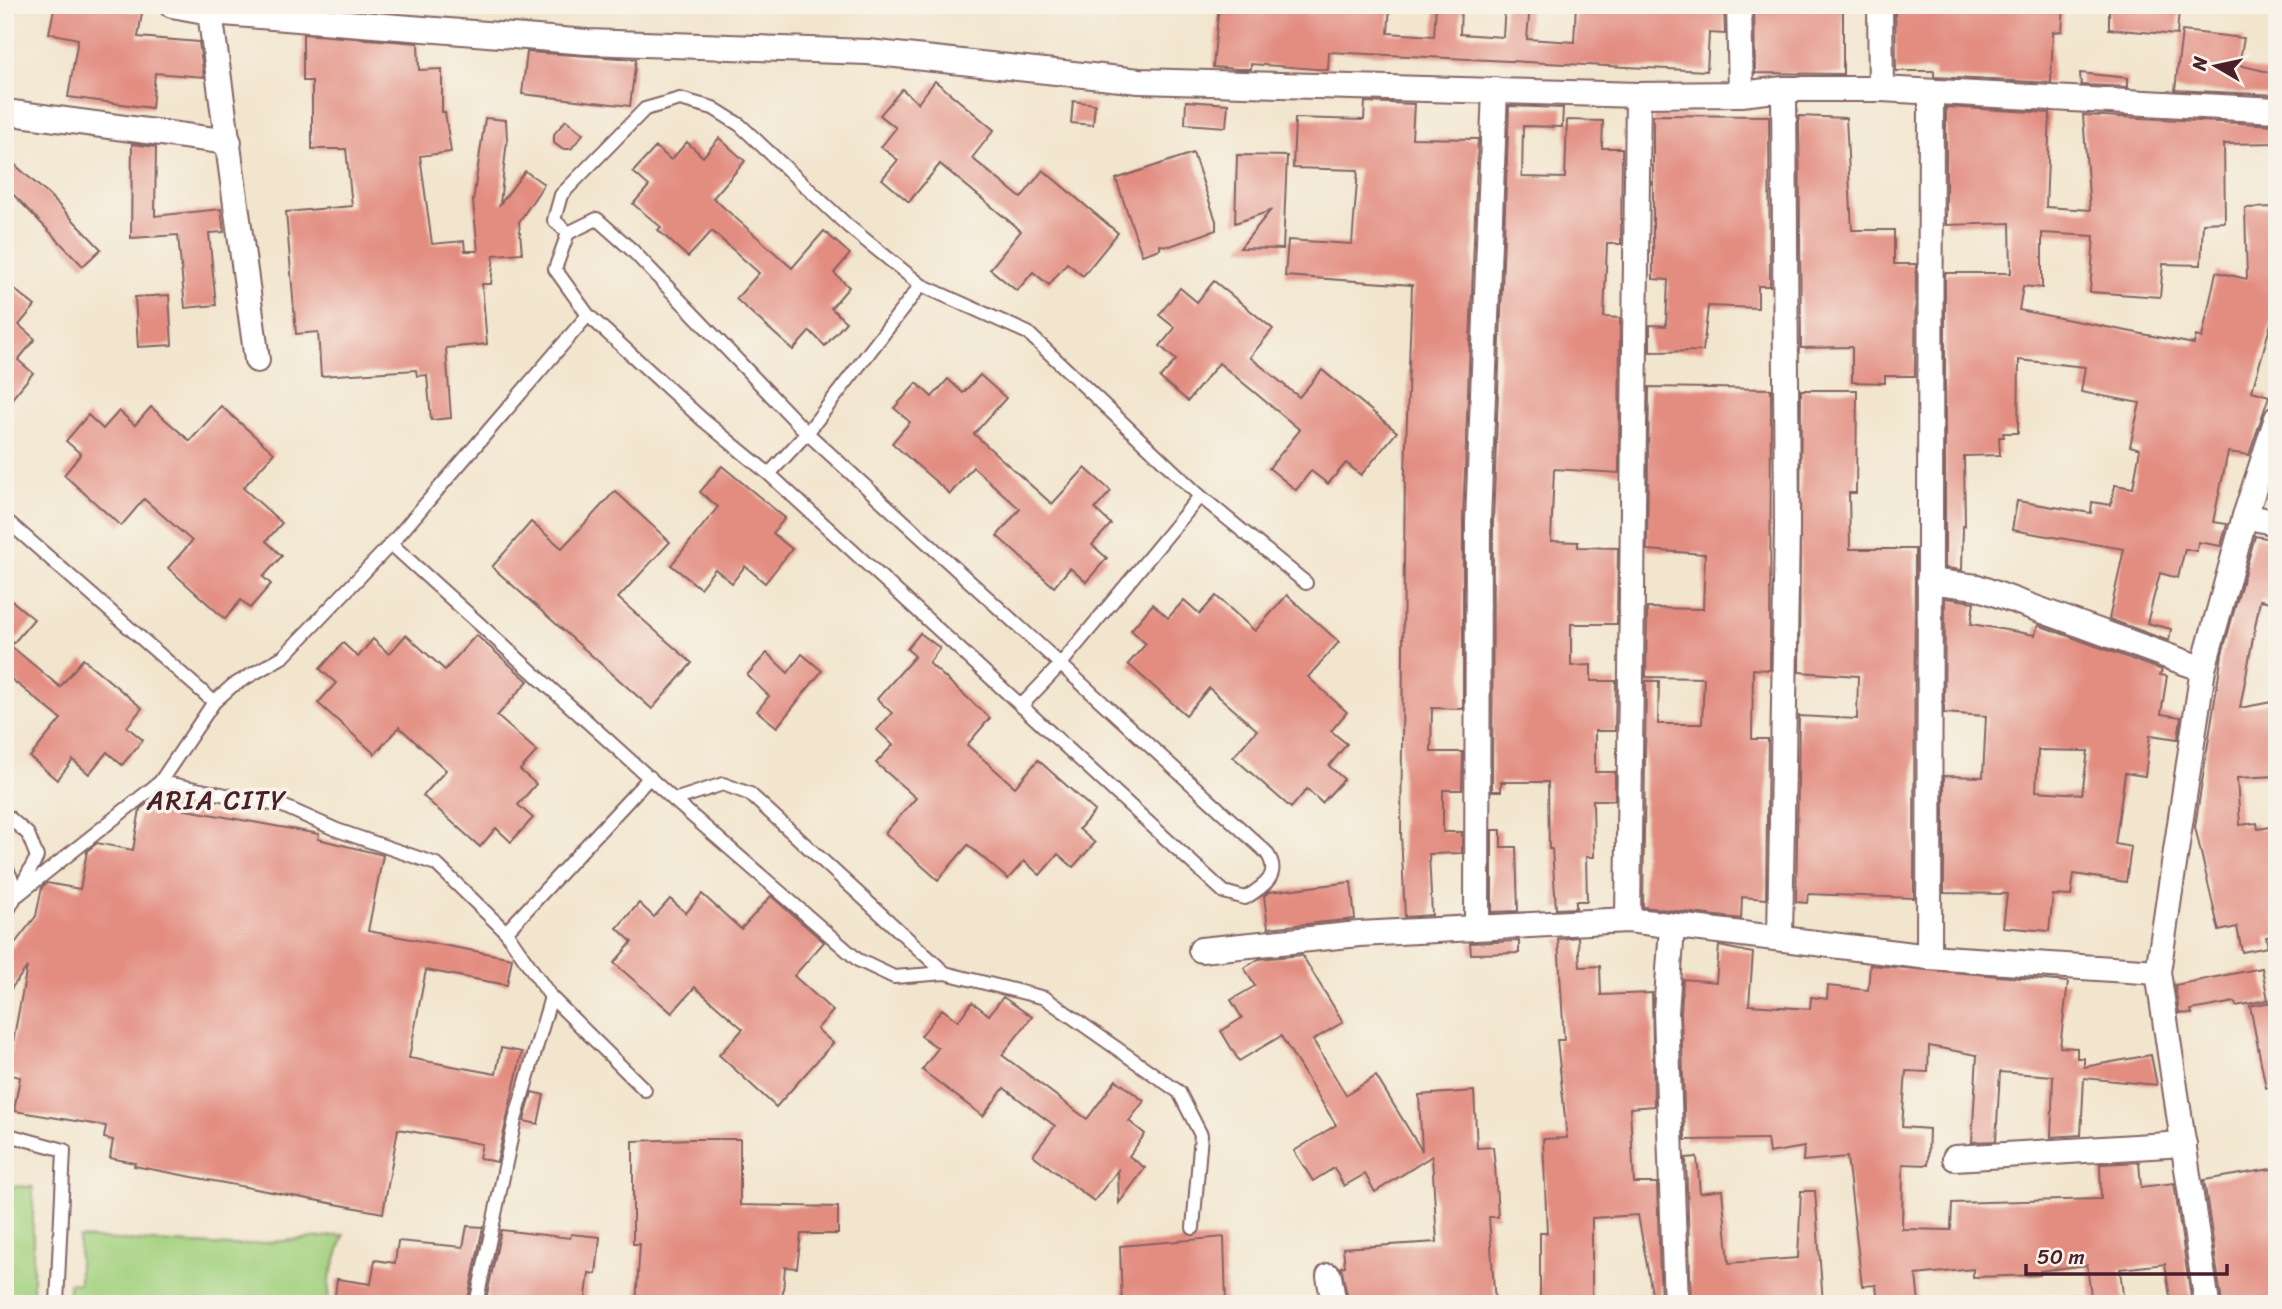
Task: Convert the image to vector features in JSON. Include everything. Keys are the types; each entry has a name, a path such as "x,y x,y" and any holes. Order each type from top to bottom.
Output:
{"street":[{"path":"172,5 587,41 868,52 1139,81 1638,95 1741,94 1784,89 1881,89 2277,110"},
{"path":"1739,5 1741,94"},
{"path":"1880,5 1881,89"},
{"path":"209,8 257,360"},
{"path":"1780,938 1787,527 1784,89"},
{"path":"1477,927 1478,521 1495,90"},
{"path":"1929,957 1931,92"},
{"path":"1628,920 1638,95"},
{"path":"5,112 229,142"},
{"path":"2207,1304 2158,972 2203,669 2245,516 2277,418"},
{"path":"2245,516 2277,523"},
{"path":"1929,581 1977,587 2203,669"},
{"path":"1201,950 1359,934 1628,920 1929,957 2158,972"},
{"path":"1672,927 1666,1013 1676,1304"},
{"path":"1955,1158 2184,1144"},
{"path":"1329,1276 1334,1304"}],"lane":[{"path":"569,233 554,220 561,195 645,109 680,99 713,108 740,125 848,226 921,285 1027,333 1200,496 1306,583"},
{"path":"597,219 632,250 807,433 1266,852 1271,860 1273,873 1268,884 1245,898 1224,892 769,474 703,421 588,315 555,269 569,233 597,219"},
{"path":"769,474 807,433 921,285"},
{"path":"19,894 160,782 214,702 232,686 284,656 391,544 588,315"},
{"path":"1021,706 1060,664 1200,496"},
{"path":"5,519 214,702"},
{"path":"391,544 674,800 858,960 894,977 945,973 1045,998 1179,1091 1201,1135 1193,1228"},
{"path":"506,932 650,777"},
{"path":"160,782 283,806 337,830 436,864 506,932 551,997 645,1090"},
{"path":"674,800 723,784 750,794 945,973"},
{"path":"5,814 27,834 37,857 5,916"},
{"path":"5,865 19,894"},
{"path":"476,1304 514,1120 551,997"},
{"path":"5,1134 64,1150 57,1304"}],"green space":[{"path":"5,1186 33,1187 33,1304 5,1304"},
{"path":"344,1235 329,1280 328,1304 69,1304 69,1283 79,1284 79,1238 233,1246"}],"building":[{"path":"55,5 97,5 142,13 138,37 199,42 204,77 155,73 152,108 68,97 78,39 49,33"},
{"path":"1219,5 1390,5 1388,33 1434,36 1436,5 1461,5 1460,34 1503,37 1505,5 1530,5 1527,39 1574,42 1576,5 1724,5 1725,34 1709,33 1707,71 1329,52 1328,70 1251,64 1251,69 1237,69 1213,67"},
{"path":"1754,5 1843,5 1843,74 1755,73"},
{"path":"1895,5 2064,5 2062,31 2053,32 2051,83 1934,77 1934,71 1896,71"},
{"path":"2109,5 2179,9 2177,35 2109,29"},
{"path":"2182,31 2244,38 2239,65 2277,74 2277,95 2175,90"},
{"path":"303,34 418,43 419,70 442,69 442,112 445,112 451,152 420,156 432,244 464,241 465,251 478,251 473,201 485,118 506,120 507,140 500,204 525,171 544,184 519,222 522,253 494,255 491,284 482,284 487,344 446,348 451,418 431,420 427,375 417,376 416,370 321,376 318,332 296,334 286,212 352,206 346,149 312,149 312,81 303,81"},
{"path":"527,52 636,59 630,106 522,94"},
{"path":"2080,73 2128,78 2128,87 2081,85"},
{"path":"935,81 994,130 972,158 1021,198 1043,170 1118,233 1083,276 1067,263 1049,285 1033,272 1017,291 990,269 1021,231 940,164 909,202 882,179 898,160 881,147 896,128 880,115 902,89 918,103"},
{"path":"1073,101 1095,104 1093,125 1071,123"},
{"path":"1186,101 1228,104 1226,127 1185,124"},
{"path":"1365,102 1414,104 1412,138 1478,139 1463,521 1463,709 1432,708 1431,752 1463,752 1462,790 1443,790 1443,832 1462,832 1462,853 1429,854 1432,915 1405,917 1401,834 1405,472 1412,285 1285,276 1288,240 1352,244 1358,170 1293,168 1295,118 1364,120"},
{"path":"1509,106 1563,108 1562,127 1523,126 1522,177 1565,178 1567,120 1603,121 1602,148 1622,148 1621,244 1607,244 1604,317 1620,318 1619,473 1554,469 1551,541 1578,542 1578,547 1618,548 1617,624 1571,624 1571,666 1591,665 1591,681 1616,681 1615,731 1595,731 1595,772 1615,772 1615,800 1593,800 1594,857 1586,857 1587,901 1576,901 1576,908 1556,909 1552,849 1549,849 1548,782 1501,782 1501,791 1492,791 1493,521"},
{"path":"1946,107 2050,113 2046,207 2090,210 2083,115 2277,125 2277,143 2224,144 2225,222 2203,223 2201,265 2163,264 2160,297 2090,292 2094,236 2042,233 2042,288 2023,286 2019,310 2194,344 2196,336 2202,338 2216,272 2247,279 2245,208 2277,207 2277,302 2252,391 2269,396 2249,455 2228,452 2213,522 2227,524 2221,546 2198,542 2197,551 2185,549 2178,578 2160,573 2147,623 2171,629 2169,641 2109,619 2124,549 2012,530 2017,501 2091,513 2092,502 2111,505 2115,485 2133,488 2140,449 2130,446 2140,403 2081,392 2085,367 2019,360 2018,433 2003,433 2004,437 1999,437 2000,455 1964,456 1965,526 1962,570 1945,568 1945,273 2011,273 2010,223 1946,225"},
{"path":"1653,115 1769,116 1770,286 1758,286 1758,308 1708,306 1703,351 1650,352 1650,325 1666,326 1668,280 1653,279"},
{"path":"1799,116 1846,118 1852,230 1894,230 1894,264 1916,264 1915,376 1885,376 1885,383 1852,382 1852,347 1801,348"},
{"path":"566,120 583,134 571,149 562,149 554,143 554,134"},
{"path":"719,138 745,161 713,198 792,268 824,231 850,254 834,273 849,287 831,308 846,322 825,346 810,331 793,350 736,299 759,273 712,231 688,257 658,230 661,227 633,204 649,186 633,172 656,147 671,160 687,142 703,157"},
{"path":"132,144 156,147 155,216 221,209 224,232 209,233 216,305 185,308 178,235 131,238"},
{"path":"1193,153 1216,221 1216,230 1170,246 1160,245 1160,249 1142,255 1116,179"},
{"path":"1237,155 1287,156 1283,249 1240,248 1270,211 1235,223"},
{"path":"5,156 50,196 101,249 83,266 5,186"},
{"path":"1214,281 1273,329 1250,357 1299,397 1322,370 1397,432 1361,475 1346,463 1328,484 1311,471 1296,490 1269,468 1300,430 1219,363 1188,401 1160,378 1176,360 1160,346 1175,328 1159,315 1180,288 1197,302"},
{"path":"5,282 35,306 19,325 35,339 18,360 33,373 5,407"},
{"path":"169,295 172,345 138,347 135,297"},
{"path":"980,375 1006,398 974,434 1052,504 1085,468 1111,491 1095,509 1111,524 1092,545 1107,558 1086,582 1070,568 1054,587 997,536 1020,509 973,467 950,494 892,443 910,422 894,408 917,383 932,397 948,379 963,393"},
{"path":"1649,387 1771,389 1770,670 1753,669 1752,739 1768,739 1766,899 1742,897 1741,919 1643,907 1646,681 1659,681 1658,724 1702,724 1704,678 1646,677 1647,608 1703,609 1705,554 1647,550"},
{"path":"1801,390 1857,390 1856,493 1849,493 1850,549 1915,549 1914,898 1808,894 1807,903 1796,902 1799,716 1857,719 1858,676 1799,672"},
{"path":"221,406 274,453 243,488 282,523 266,541 282,556 263,577 271,584 250,608 241,600 225,619 168,568 192,541 144,499 121,526 64,475 81,454 66,441 88,415 103,429 119,411 135,425 151,407 190,441"},
{"path":"722,466 785,518 773,533 792,549 765,583 745,566 732,583 715,569 700,588 671,565 718,507 700,492"},
{"path":"615,491 670,542 618,598 692,663 652,709 492,567 531,522 562,548"},
{"path":"2255,536 2277,540 2277,603 2260,600 2240,708 2277,701 2277,776 2237,778 2240,825 2257,823 2258,829 2277,826 2277,885 2272,886 2277,935 2266,937 2268,947 2242,952 2237,927 2219,931 2195,827 2222,654"},
{"path":"5,595 34,619 11,646 60,687 83,659 142,708 127,727 143,740 122,765 107,752 89,774 73,760 57,780 30,757 61,719 5,674"},
{"path":"1287,595 1339,642 1308,677 1347,712 1331,731 1347,744 1329,766 1344,779 1322,803 1307,789 1291,808 1233,757 1257,730 1209,688 1186,715 1128,664 1146,644 1131,630 1153,604 1168,618 1184,600 1200,614 1216,596 1255,631"},
{"path":"1945,598 1974,602 1971,624 2035,635 2038,625 2162,670 2160,675 2167,676 2161,714 2181,717 2178,739 2150,735 2145,776 2125,773 2115,844 2131,847 2126,882 2074,874 2071,896 2053,895 2049,931 2003,927 2007,894 1944,893 1944,776 1983,777 1986,716 1944,713","holes":["2038,750 2088,751 2082,794 2036,791"]},
{"path":"920,633 940,648 929,663 990,718 967,745 1015,787 1038,760 1095,811 1079,829 1095,843 1073,867 1058,854 1040,875 1024,861 1008,879 968,845 938,880 885,833 916,798 876,763 893,745 877,730 892,713 877,699 915,656 907,649"},
{"path":"406,635 445,670 476,635 528,681 497,716 537,751 520,770 536,784 518,805 533,818 511,842 496,828 480,847 423,796 446,770 399,727 375,754 318,703 336,683 320,669 343,643 358,657 373,639 389,654"},
{"path":"767,653 788,673 802,654 822,671 777,727 757,711 769,696 747,675"},
{"path":"148,803 319,834 318,839 383,855 368,931 512,958 507,985 426,970 409,1058 496,1074 501,1048 522,1052 497,1162 479,1158 482,1144 398,1129 383,1213 134,1166 135,1163 110,1158 113,1140 104,1138 106,1126 14,1111 20,1077 7,1074 27,967 5,997 5,956 36,916 42,887 47,883 80,889 87,851 97,843 133,850 140,809"},
{"path":"1492,830 1501,830 1501,847 1516,847 1518,911 1492,912"},
{"path":"1351,882 1355,919 1268,928 1264,896 1269,892"},
{"path":"702,894 741,929 771,896 824,942 794,976 833,1011 817,1029 833,1043 776,1107 719,1055 743,1029 695,987 672,1013 614,963 632,942 617,928 639,903 654,917 670,899 686,913"},
{"path":"1578,937 1580,967 1600,966 1601,995 1652,993 1654,1106 1630,1108 1634,1183 1657,1183 1661,1304 1658,1299 1653,1299 1638,1215 1592,1218 1592,1304 1540,1304 1540,1233 1547,1233 1543,1139 1567,1138 1557,1040 1564,1040 1558,939"},
{"path":"1519,941 1519,953 1471,954 1470,943"},
{"path":"1719,946 1753,953 1749,1005 1810,1009 1811,997 1827,999 1828,986 1868,990 1870,965 2068,982 2060,1047 2077,1048 2077,1058 2084,1058 2084,1067 2151,1055 2157,1085 2084,1078 2081,1135 2051,1137 2053,1076 2000,1072 1996,1141 1972,1142 1977,1055 1929,1046 1928,1072 1906,1071 1902,1127 1929,1129 1928,1165 1903,1164 1902,1229 1951,1230 1952,1203 2101,1199 2100,1164 2139,1162 2141,1187 2174,1183 2192,1304 2171,1304 2165,1264 2120,1269 2124,1304 2092,1304 2087,1265 2040,1271 2040,1275 1973,1277 1973,1269 1916,1275 1919,1304 1878,1304 1876,1285 1862,1286 1847,1157 1803,1161 1804,1147 1769,1153 1767,1139 1685,1140 1681,1013 1683,979 1716,982"},
{"path":"1302,955 1343,1022 1313,1040 1346,1095 1376,1076 1422,1151 1419,1095 1474,1091 1477,1148 1493,1147 1495,1166 1498,1217 1489,1217 1495,1304 1349,1304 1341,1267 1345,1266 1343,1248 1437,1242 1432,1156 1375,1192 1365,1174 1344,1186 1334,1168 1313,1181 1294,1151 1336,1125 1281,1036 1239,1061 1221,1031 1242,1018 1231,1000 1255,986 1244,968 1259,959"},
{"path":"2262,968 2268,1000 2236,1006 2235,1002 2191,1010 2192,1014 2179,1013 2175,985"},
{"path":"1003,997 1032,1017 1002,1055 1087,1119 1116,1080 1144,1101 1129,1121 1145,1134 1129,1156 1145,1168 1119,1203 1118,1170 1094,1201 1033,1155 1055,1126 1004,1088 983,1116 922,1070 938,1048 921,1036 942,1009 958,1021 972,1002 989,1015"},
{"path":"2277,1001 2277,1087 2266,1088 2250,1006"},
{"path":"532,1092 544,1095 538,1124 524,1121"},
{"path":"740,1139 740,1205 838,1207 838,1234 801,1234 797,1268 785,1267 782,1304 636,1304 640,1244 633,1244 633,1141"},
{"path":"1697,1157 1700,1193 1722,1190 1729,1263 1798,1258 1801,1191 1815,1191 1823,1304 1691,1304 1686,1158"},
{"path":"2277,1168 2277,1304 2222,1304 2204,1180"},
{"path":"467,1226 483,1227 467,1304 334,1304 337,1279 371,1284 375,1260 395,1263 398,1241 463,1247"},
{"path":"501,1230 570,1238 571,1234 600,1237 596,1274 589,1273 585,1304 485,1304"},
{"path":"1224,1237 1226,1304 1122,1304 1120,1246"}],"district":[{"name":"ARIA CITY","path":"217,800"}]}
